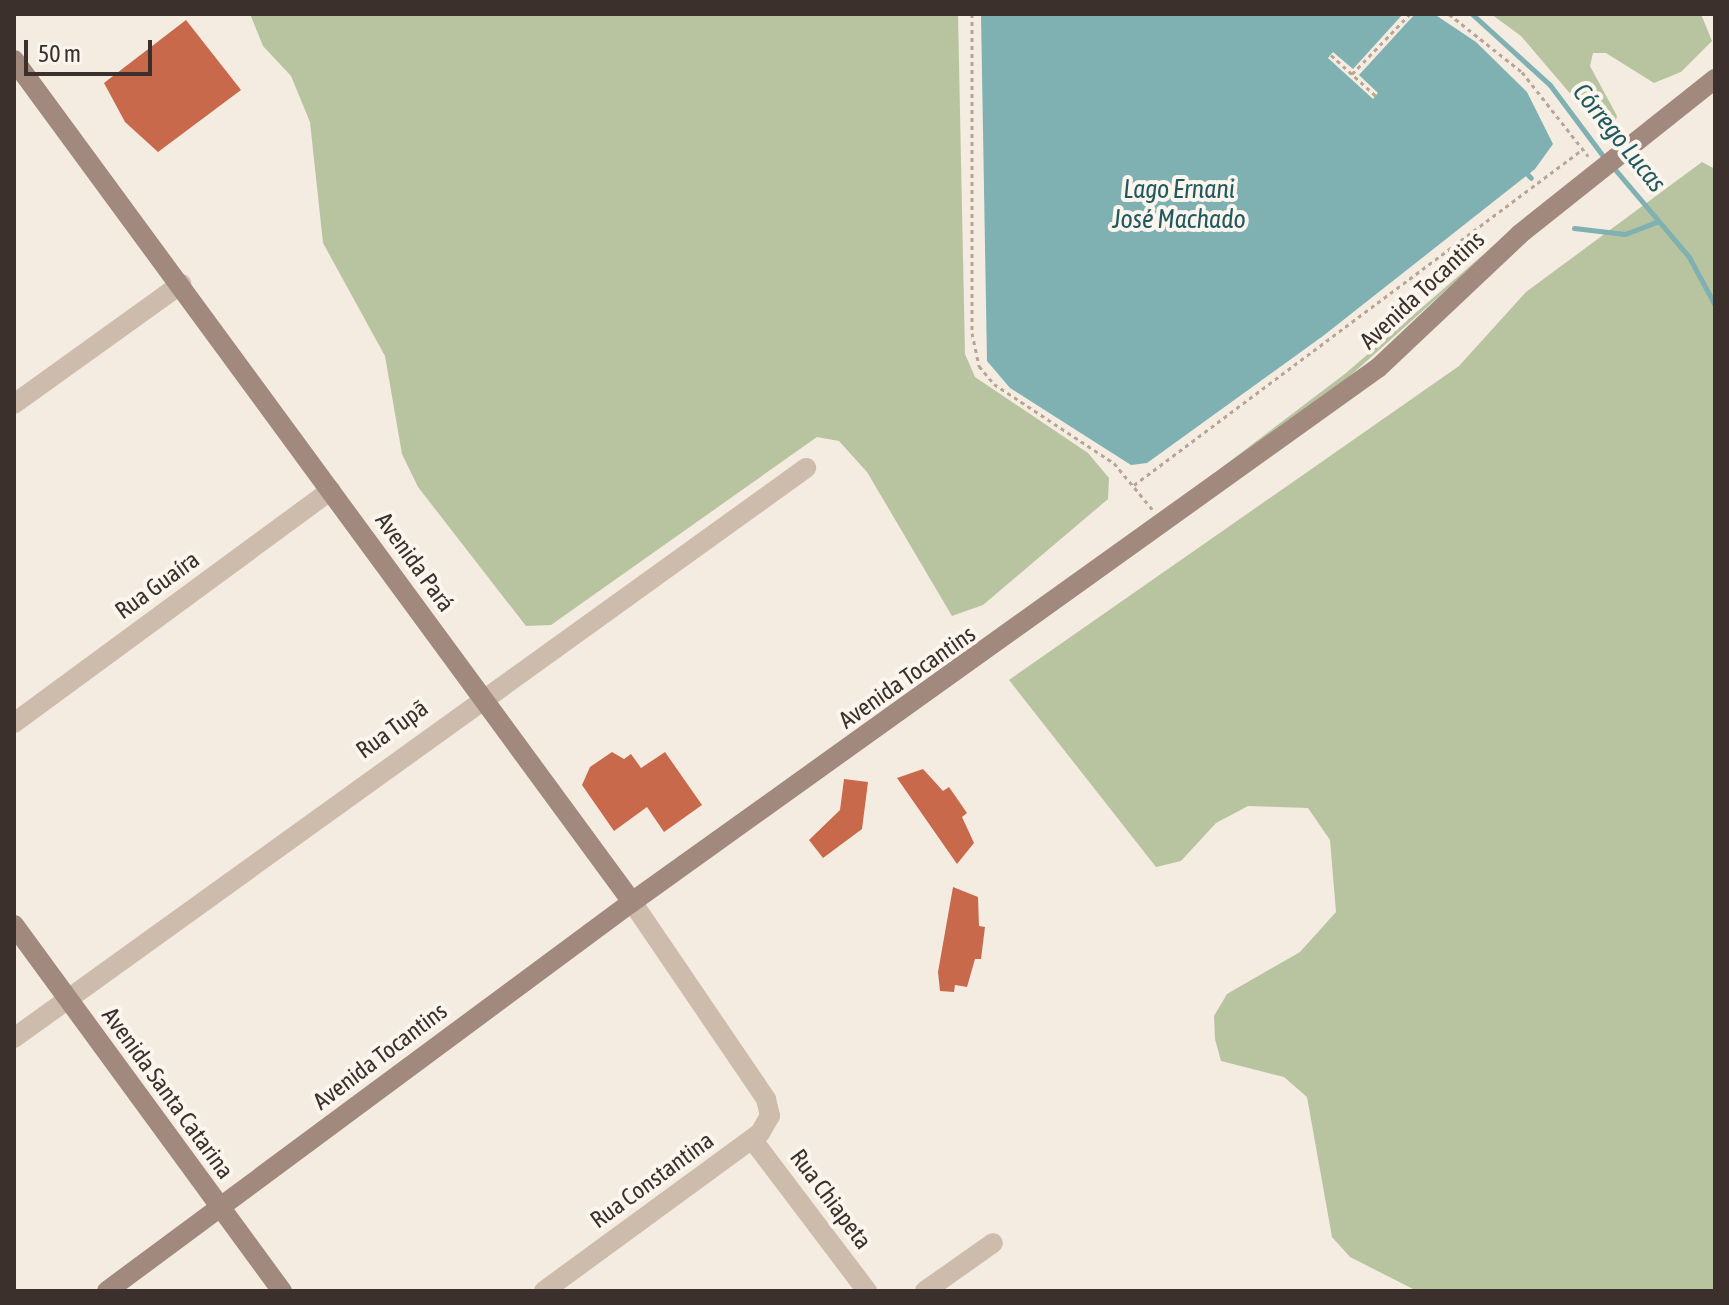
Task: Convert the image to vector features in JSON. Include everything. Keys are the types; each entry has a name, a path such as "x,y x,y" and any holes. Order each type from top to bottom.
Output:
{"street":[{"name":"Avenida Pará","path":"17,69 181,284 632,902 766,1099"},
{"name":"Avenida Tocantins","path":"107,1291 632,902 1165,526 1378,368 1598,168 1715,79"},
{"path":"14,404 181,284"},
{"name":"Rua Tupã","path":"14,1038 480,696 806,468"},
{"name":"Rua Guaíra","path":"14,723 331,490"},
{"name":"Avenida Santa Catarina","path":"14,925 282,1291"},
{"name":"Rua Constantina","path":"544,1291 752,1139 768,1121 766,1099"},
{"name":"Rua Chiapeta","path":"752,1139 867,1291"},
{"path":"925,1291 993,1243"}],"path":[{"path":"972,14 972,333 979,366 994,384 1084,438 1134,485 1165,526"},
{"path":"1352,74 1410,14"},
{"path":"1449,14 1522,72 1598,168"},
{"path":"1331,55 1376,96"},
{"path":"1134,485 1583,149"}],"green space":[{"path":"250,14 958,14 965,354 975,377 1088,453 1109,478 1108,499 983,605 952,616 867,472 839,441 817,437 551,625 526,626 418,487 402,454 385,356 323,243 310,122 291,76 263,46"},
{"path":"1491,14 1701,14 1712,41 1681,72 1654,83 1606,53 1593,53 1590,66 1617,116 1613,130 1603,132 1521,36"},
{"path":"1702,162 1715,169 1715,1291 1417,1291 1350,1257 1332,1237 1307,1097 1284,1077 1221,1061 1215,1039 1214,1016 1227,994 1300,952 1336,912 1330,840 1308,808 1248,806 1216,823 1181,861 1156,867 1009,680 1459,366 1526,292"},
{"path":"1542,204 1350,376 1154,519 1346,373"}],"water":[{"name":"Lago Ernani José Machado","path":"981,14 1434,14 1476,42 1527,92 1553,144 1535,169 1323,336 1147,463 1131,465 1010,388 987,361"}],"pier":[{"path":"1403,14 1415,14 1359,75 1378,93 1373,99 1328,58 1333,52 1353,69"}],"building":[{"path":"186,20 241,90 158,152 125,122 104,83"},
{"path":"612,752 624,759 631,754 641,768 665,752 702,805 664,832 647,807 614,831 582,785 590,767"},
{"path":"923,769 943,791 949,787 967,813 962,817 974,843 957,864 897,778"},
{"path":"844,779 868,782 862,829 823,858 809,840 840,810"},
{"path":"953,887 978,897 979,926 985,927 981,959 975,959 967,987 955,985 954,992 940,991 938,972"}],"waterway":[{"name":"Córrego Lucas","path":"1472,14 1550,85 1606,160"},
{"name":"Córrego Lucas","path":"1613,167 1689,257 1715,305"},
{"path":"1528,175 1531,178"},
{"path":"1574,228 1625,234 1657,222"}]}
